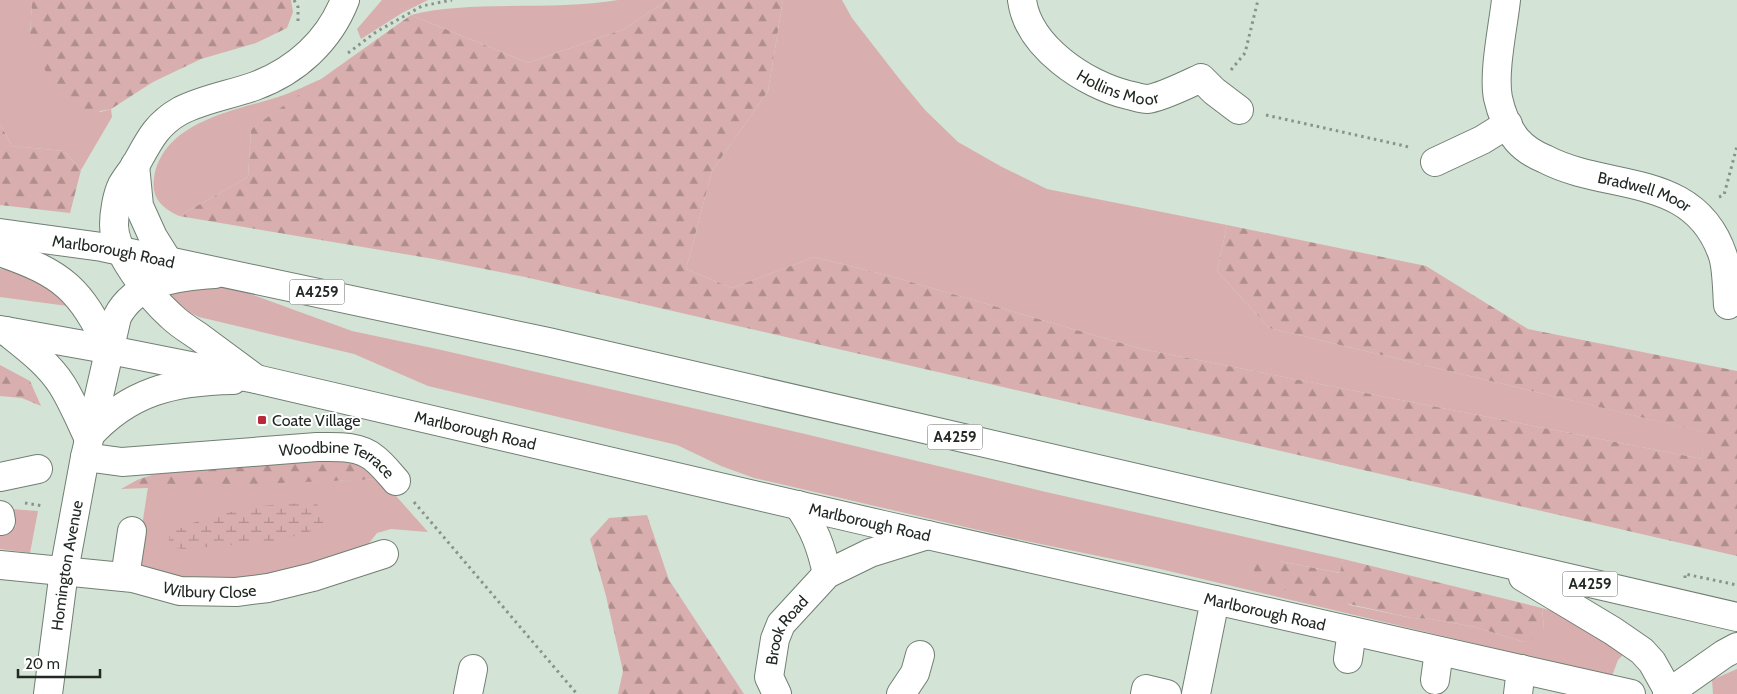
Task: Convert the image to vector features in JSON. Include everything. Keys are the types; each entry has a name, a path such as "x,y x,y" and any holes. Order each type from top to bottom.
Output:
{"main road":[{"path":"256,379 171,317 147,289 120,251 115,236 114,224 120,190 151,136 162,124 178,112 193,105 262,83 283,72 314,50 335,22 345,0"},
{"name":"Hollins Moor","path":"1022,0 1032,26 1059,60 1095,82 1118,93 1147,99 1177,89 1200,78 1239,110"},
{"name":"Bradwell Moor","path":"1506,0 1496,81 1498,98 1508,124 1517,140 1534,154 1558,167 1638,185 1669,195 1690,208 1705,223 1716,238 1724,258 1728,305"},
{"path":"1435,162 1482,140 1508,124"},
{"path":"135,165 139,206 153,237 168,261"},
{"name":"Marlborough Road","path":"0,233 120,251 548,342 1737,617"},
{"name":"Marlborough Road","path":"0,252 48,272 69,286 87,308 109,349"},
{"name":"Marlborough Road","path":"109,349 121,309 133,297 169,279 226,273"},
{"path":"3,331 24,345 53,373 69,399 86,447"},
{"name":"Marlborough Road","path":"3,331 109,349 256,379 1439,651 1520,682 1631,694"},
{"name":"Homington Avenue","path":"48,694 64,572 86,447 109,349"},
{"path":"86,447 100,424 113,413 142,396 200,380 256,379"},
{"name":"Woodbine Terrace","path":"86,447 122,462 297,448 347,448 366,452 374,457 396,481"},
{"path":"0,477 38,469"},
{"path":"798,505 811,523 818,538 827,574"},
{"path":"125,577 132,531"},
{"name":"Brook Road","path":"777,694 769,677 775,639 781,624 827,574 870,554 928,535"},
{"name":"Wilbury Close","path":"32,568 125,577 180,591 236,592 268,588 313,577 384,554"},
{"path":"1501,563 1569,603 1642,652 1652,662 1668,693 1737,647"},
{"name":"Homington Avenue","path":"0,565 32,568"},
{"path":"1196,694 1215,600"},
{"path":"1348,659 1352,631"},
{"path":"1435,680 1439,651"},
{"path":"901,694 914,673 920,655"},
{"path":"1145,694 1146,689 1167,694"}],"path":[{"path":"346,55 376,32 422,6 452,0"},
{"path":"1214,91 1245,53 1258,0"},
{"path":"1239,110 1406,146 1435,162"},
{"path":"1690,208 1724,195 1737,146"},
{"name":"Woodbine Terrace","path":"396,481 577,694"},
{"path":"1685,574 1737,585"}],"green space":[{"path":"0,0 32,0 30,36 100,112 111,109 112,117 81,170 64,151 12,146 0,124"},
{"path":"32,0 291,0 293,12 287,28 256,43 201,59 153,82 111,109 90,113 53,88 30,36"},
{"path":"382,0 428,0 402,13 361,39 357,29"},
{"path":"618,0 668,0 624,29 528,63 411,15 433,10 457,8 567,5"},
{"path":"668,0 783,0 768,91 712,171 686,269 732,288 814,257 890,276 1142,349 1702,459 1703,432 1269,328 1217,271 1227,225 1426,266 1528,329 1737,371 1737,556 525,277 434,259 179,216 248,177 251,129 411,15 528,63 624,29"},
{"path":"783,0 842,0 852,18 925,110 958,142 1002,167 1047,189 1227,225 1217,271 1269,328 1704,432 1702,459 1142,349 890,276 814,257 732,288 686,269 712,171 768,91"},
{"path":"324,78 251,129 248,177 179,216 159,202 154,191 154,178 160,159 171,144 185,131 221,114 284,95"},
{"path":"0,124 12,146 64,151 81,170 70,213 0,205"},
{"path":"0,269 24,271 75,307 0,297"},
{"path":"202,284 245,292 352,331 437,349 1046,492 1343,559 1341,573 1279,561 1350,605 1412,618 1431,619 1475,627 1524,642 1544,629 1542,608 1562,614 1626,652 1618,660 1612,676 1156,568 1026,541 754,478 721,466 677,445 428,386 354,354 199,317 181,308 162,290"},
{"path":"0,365 30,381 41,406 22,398 0,396"},
{"path":"352,453 381,479 121,489 137,480 184,464"},
{"path":"381,479 428,532 391,529 377,533 366,547 299,571 199,582 136,565 148,487"},
{"path":"315,502 328,516 318,529 278,541 184,549 176,548 169,542 169,536 175,531 195,522 253,507"},
{"path":"11,509 38,511 30,553 0,549 0,530 16,527"},
{"path":"647,515 669,580 744,694 618,694 623,671 606,596 590,539 609,518"},
{"path":"1343,559 1542,608 1544,629 1537,638 1524,642 1475,627 1431,619 1412,618 1263,585 1254,574 1254,565 1263,560 1279,561 1340,573"},
{"path":"1737,669 1737,694 1713,694 1712,680"}],"place":[{"name":"Coate Village","path":"262,420"}]}
